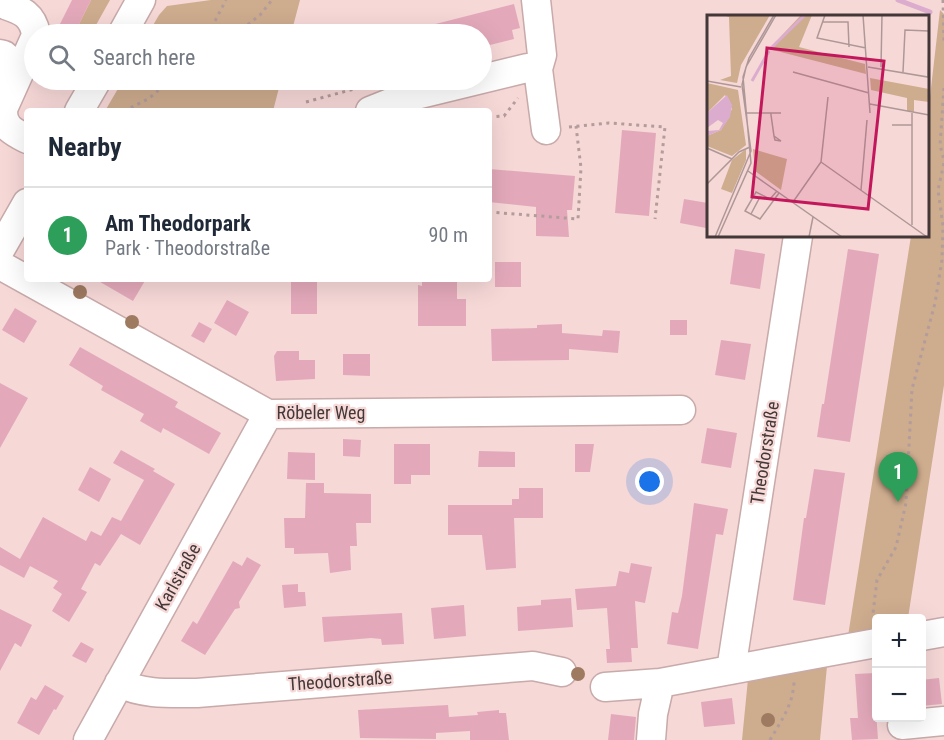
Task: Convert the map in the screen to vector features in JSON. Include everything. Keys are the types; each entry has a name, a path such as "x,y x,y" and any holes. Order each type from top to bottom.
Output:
{"street":[{"path":"128,24 141,0"},
{"path":"536,0 542,55 538,69 546,130"},
{"path":"0,3 22,11 34,24"},
{"path":"0,54 4,55 7,60 0,79"},
{"path":"24,63 2,117 8,129 24,137"},
{"path":"492,78 527,68 538,69"},
{"path":"81,108 91,90"},
{"path":"369,98 400,105 451,90"},
{"path":"0,142 24,155"},
{"path":"0,250 24,208"},
{"name":"Theodorstraße","path":"731,670 798,237"},
{"name":"Röbeler Weg","path":"0,265 24,278"},
{"name":"Röbeler Weg","path":"31,282 268,414 681,410"},
{"name":"Karlstraße","path":"88,740 268,414"},
{"path":"926,635 944,632"},
{"path":"605,687 660,683 792,660 872,634"},
{"name":"Theodorstraße","path":"119,683 133,690 197,693 533,666 562,672"},
{"path":"651,740 653,714 660,683"},
{"path":"901,728 944,722"}],"path":[{"path":"213,24 226,0"},
{"path":"249,24 260,15 272,0"},
{"path":"942,0 944,44"},
{"path":"873,614 877,580 896,546 906,503 912,389 935,303 942,260 943,226 938,190 944,161 940,146 944,88"},
{"path":"130,108 148,99 159,90"},
{"path":"306,102 369,98"},
{"path":"546,130 609,123 665,127 655,219"},
{"path":"492,212 578,219 581,168 576,126"},
{"path":"770,740 794,695 792,660"}],"shaded area":[{"path":"91,0 110,0 97,24 79,24"},
{"path":"211,0 300,0 294,24 154,24 167,6"},
{"path":"940,10 944,14 944,385 909,614 872,614 872,632 848,636 911,237 929,237 929,105"},
{"path":"117,90 278,90 274,108 107,108"},
{"path":"827,666 820,740 742,740 748,679"}],"building":[{"path":"72,0 91,0 79,24 60,24"},
{"path":"514,4 520,28 512,30 514,39 492,44 492,24 436,24"},
{"path":"622,130 656,133 649,216 615,213"},
{"path":"492,169 575,176 572,210 567,210 569,237 536,236 536,207 492,202"},
{"path":"684,199 707,203 706,228 680,223"},
{"path":"735,249 765,254 760,289 730,284"},
{"path":"848,249 879,254 850,442 817,437"},
{"path":"495,262 521,262 521,287 495,287"},
{"path":"100,282 144,282 133,301"},
{"path":"291,282 317,282 317,314 291,314"},
{"path":"422,282 457,282 457,299 466,299 466,326 418,326 418,285 422,286"},
{"path":"227,300 249,312 236,336 214,323"},
{"path":"15,308 37,321 24,343 2,330"},
{"path":"670,320 687,320 687,335 670,335"},
{"path":"199,322 212,329 204,343 191,336"},
{"path":"562,324 562,333 602,336 603,330 620,331 618,353 569,349 569,360 492,361 491,329 537,328 537,325"},
{"path":"721,340 751,344 745,380 715,375"},
{"path":"80,347 178,402 175,407 221,433 209,454 163,428 161,433 140,421 144,414 101,390 103,386 69,365"},
{"path":"277,351 299,351 299,360 315,360 315,379 276,381 274,356"},
{"path":"343,354 370,354 370,376 343,375"},
{"path":"0,383 28,398 0,448"},
{"path":"707,428 737,433 731,468 701,463"},
{"path":"343,439 361,440 360,457 343,456"},
{"path":"394,444 430,444 430,475 411,475 411,484 394,484"},
{"path":"575,444 594,444 590,472 575,472"},
{"path":"121,450 155,469 153,471 175,484 140,545 121,534 100,566 95,563 81,589 87,592 69,622 52,611 62,594 53,588 58,581 30,566 24,578 0,565 0,547 20,559 43,517 86,541 91,531 101,536 112,517 121,521 144,480 113,463"},
{"path":"479,451 515,452 515,467 478,467"},
{"path":"288,452 315,453 315,480 287,479"},
{"path":"90,467 111,479 99,502 78,490"},
{"path":"814,469 845,473 825,605 793,600 804,518 806,518"},
{"path":"306,483 324,483 324,493 371,494 371,523 356,523 357,546 350,546 351,570 330,573 328,553 294,554 294,548 285,548 284,518 305,518"},
{"path":"519,488 543,488 543,518 514,518 516,568 486,570 482,535 448,535 448,505 512,505 512,499 519,499"},
{"path":"694,503 728,509 723,535 716,534 698,649 667,644 672,612 678,613 682,596"},
{"path":"247,557 261,565 239,602 240,608 235,609 205,655 181,641 193,621 197,624 233,561 242,566"},
{"path":"631,563 652,567 645,603 635,601 638,648 631,648 632,662 607,663 606,649 610,649 607,608 577,610 575,589 616,586 619,571 629,573"},
{"path":"298,584 298,592 305,592 306,606 284,608 282,585"},
{"path":"571,598 573,627 518,631 517,607 541,605 541,600"},
{"path":"464,605 466,636 434,639 431,608"},
{"path":"0,609 32,625 21,647 15,643 0,671"},
{"path":"402,613 404,644 382,645 381,639 371,638 324,642 322,617"},
{"path":"81,642 94,649 86,663 72,656"},
{"path":"872,673 872,722 877,722 878,739 852,740 850,718 858,718 855,674"},
{"path":"939,678 942,704 926,706 926,679"},
{"path":"45,685 64,696 39,735 17,723 31,697 36,700"},
{"path":"732,698 735,724 704,727 701,702"},
{"path":"448,705 449,717 478,715 477,712 499,710 499,713 506,713 509,740 470,740 470,731 436,733 436,739 360,738 358,710"},
{"path":"611,714 636,717 634,740 608,740"}],"waterway":[{"path":"898,0 930,12"}],"place":[{"name":"Am Theodorpark","path":"898,502"}]}
